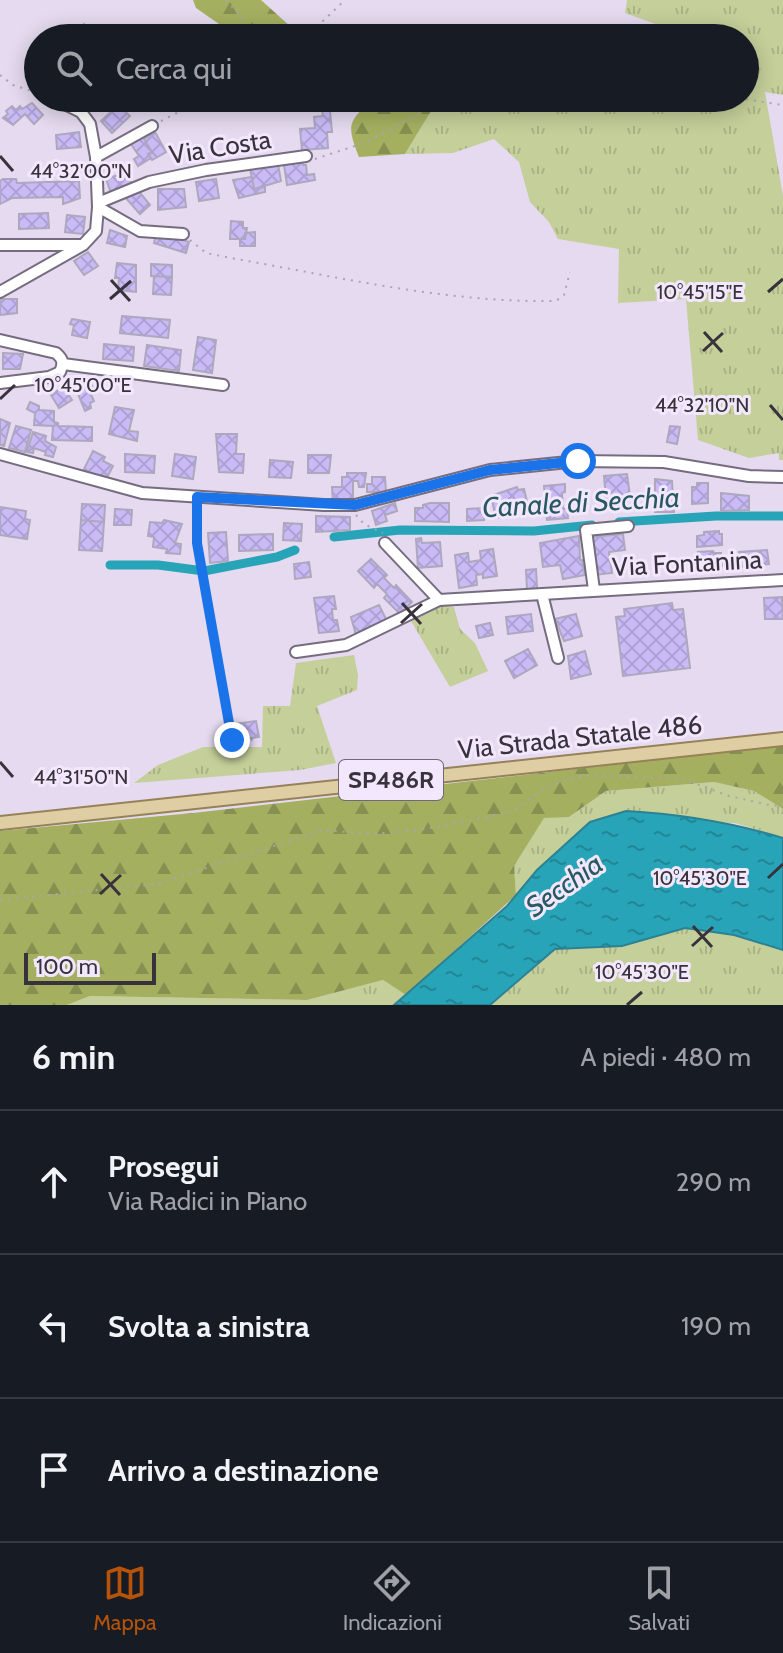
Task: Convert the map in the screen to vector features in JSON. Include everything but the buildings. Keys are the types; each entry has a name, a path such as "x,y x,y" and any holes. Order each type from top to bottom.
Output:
{"main road":[{"name":"Via Strada Statale 486","path":"0,823 583,758 783,739"}],"street":[{"path":"0,292 83,245 96,231 95,152 90,124 81,112"},
{"path":"95,152 152,126"},
{"name":"Via Costa","path":"98,205 149,182 206,170 306,156"},
{"path":"98,205 140,231 183,234"},
{"path":"0,245 83,245"},
{"path":"0,340 56,353 63,364 60,372 49,377 0,383"},
{"path":"63,364 223,385"},
{"path":"0,454 142,493 355,505 490,470 578,461 664,462 749,476 783,477"},
{"name":"Via Fontanina","path":"594,590 586,530 628,526"},
{"path":"296,652 346,645 439,600 385,539"},
{"name":"Via Fontanina","path":"439,600 783,580"},
{"path":"542,594 558,658"}],"path":[{"path":"226,0 247,24"},
{"path":"320,24 345,0"},
{"path":"0,75 24,89"},
{"path":"759,101 783,105"},
{"path":"152,126 179,112"},
{"path":"306,156 314,159 367,142 422,112"},
{"path":"183,234 206,253 388,287 468,297 556,301 564,295 570,272"},
{"path":"197,497 197,543 232,740 256,739"},
{"path":"378,529 385,539"},
{"path":"0,900 157,884 323,830 371,834 419,830 472,820 513,811 548,786 586,775 683,779 729,796 774,806 783,803"}],"green space":[{"path":"193,0 261,0 288,24 219,24 196,8"},
{"path":"627,0 783,0 783,95 765,92 783,196 783,460 779,460 779,453 749,458 698,440 686,299 618,303 619,249 558,239 549,222 530,202 519,162 494,139 453,153 405,154 430,112 759,112 759,24 655,24 625,13"},
{"path":"359,112 430,112 405,154 359,157 351,130"},
{"path":"441,605 454,607 460,629 475,643 488,671 450,687 411,621"},
{"path":"354,655 357,690 317,706 336,763 300,770 134,783 158,765 203,747 262,747 263,706 290,706 296,663"},
{"path":"783,745 783,809 754,791 714,782 606,791 569,817 544,818 514,866 516,895 406,995 383,980 307,1000 90,996 67,1005 0,1005 0,831 193,813"},
{"path":"714,782 754,791 783,809 783,838 735,823 590,822 537,870 516,895 514,866 544,817 569,817 606,791"},
{"path":"685,928 734,935 783,950 783,1005 490,1005 555,949 622,946"},
{"path":"383,980 406,995 394,1005 67,1005 90,996 307,1000"}],"water":[{"name":"Secchia","path":"626,811 706,820 783,838 783,950 734,935 685,928 622,946 555,949 490,1005 394,1005 507,906 537,870 590,822"}],"waterway":[{"name":"Canale di Secchia","path":"619,522 716,516 783,516"},
{"name":"Canale di Secchia","path":"334,537 400,530 534,531 592,525"},
{"name":"Canale di Secchia","path":"110,565 158,565 204,571 277,557 295,550"}],"route":[{"path":"232,740 197,543 197,497 355,505 490,470 578,461"}]}
